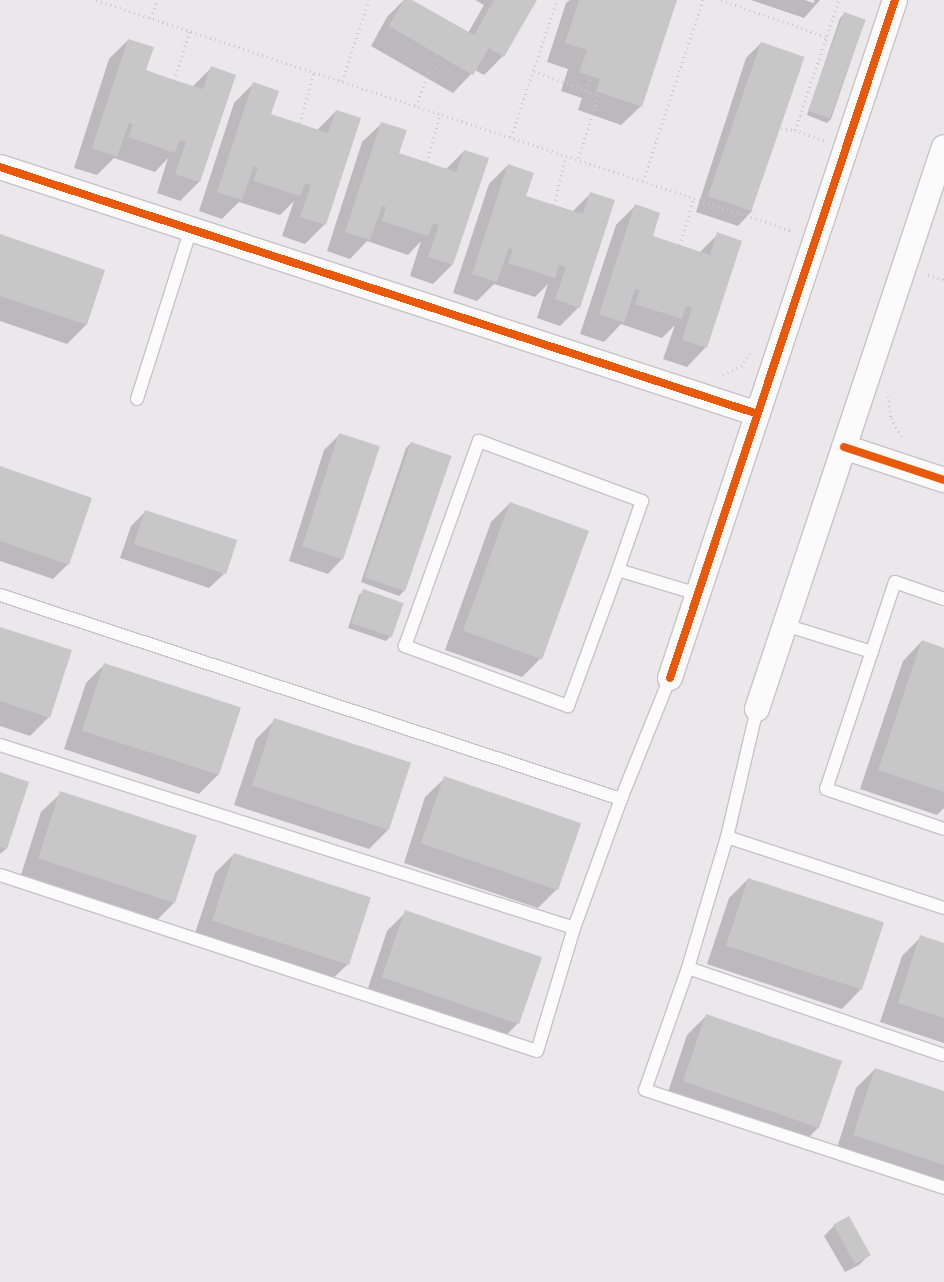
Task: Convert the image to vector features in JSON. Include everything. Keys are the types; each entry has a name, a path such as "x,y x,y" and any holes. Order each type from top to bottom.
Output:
{"street":[{"path":"670,678 895,0"},
{"path":"757,709 944,147"},
{"path":"0,167 758,414"},
{"path":"844,447 944,480"}],"lane":[{"path":"137,399 191,229"},
{"path":"479,441 642,501 618,570 568,706 405,646 479,441"},
{"path":"618,570 698,594"},
{"path":"944,599 895,582 826,789 944,829"},
{"path":"0,595 621,798"},
{"path":"785,625 872,652"},
{"path":"0,875 537,1051 574,928 621,798 670,678"},
{"path":"757,709 727,837 688,968 645,1090 944,1188"},
{"path":"0,745 574,928"},
{"path":"727,837 944,908"},
{"path":"688,968 944,1055"}],"path":[{"path":"96,0 796,232"},
{"path":"151,18 156,0"},
{"path":"342,81 369,0"},
{"path":"511,138 558,0"},
{"path":"643,181 703,0"},
{"path":"721,0 827,37"},
{"path":"796,130 839,0"},
{"path":"174,80 190,31"},
{"path":"416,106 436,53"},
{"path":"534,71 599,95 578,159"},
{"path":"300,123 314,72"},
{"path":"586,90 592,76"},
{"path":"427,162 440,114"},
{"path":"781,128 796,130 827,142"},
{"path":"554,205 566,156"},
{"path":"680,245 694,198"},
{"path":"925,284 930,267"},
{"path":"928,275 944,280"},
{"path":"719,378 741,366 752,352"},
{"path":"888,395 891,418 903,440 908,444"}],"building":[{"path":"404,0 412,0 474,35 494,0 537,0 504,57 489,48 473,75 389,26"},
{"path":"579,0 677,0 642,107 596,91 600,79 579,72 587,50 565,43"},
{"path":"844,12 866,20 830,119 808,111"},
{"path":"128,39 154,47 146,70 174,80 203,89 211,66 236,75 200,182 175,174 186,142 180,140 175,153 128,137 133,124 129,123 117,157 92,148"},
{"path":"761,42 804,57 751,211 708,196"},
{"path":"253,82 279,91 271,114 328,133 336,110 361,118 326,225 300,217 311,185 305,183 300,196 253,181 258,168 254,166 242,200 217,192"},
{"path":"381,122 407,130 399,153 456,172 464,150 489,158 453,265 428,257 439,225 433,223 428,236 382,221 386,207 382,206 370,240 345,232"},
{"path":"508,164 534,173 526,196 583,214 590,192 615,200 580,308 555,299 566,267 559,265 555,278 508,263 513,250 509,248 497,282 472,274"},
{"path":"635,204 660,213 653,236 710,255 717,232 742,241 707,348 682,340 692,308 686,306 682,319 635,304 640,290 635,289 624,323 599,314"},
{"path":"0,234 105,270 87,325 0,296"},
{"path":"339,433 380,446 343,559 302,546"},
{"path":"411,442 452,456 405,591 364,577"},
{"path":"0,466 92,498 69,565 0,541"},
{"path":"510,502 589,531 542,659 463,631"},
{"path":"145,510 237,540 226,574 134,544"},
{"path":"363,589 404,603 392,637 351,623"},
{"path":"0,627 72,650 50,718 0,701"},
{"path":"922,640 944,648 944,792 878,770"},
{"path":"104,663 241,707 219,775 82,731"},
{"path":"274,718 411,762 389,830 252,786"},
{"path":"0,772 29,782 7,849 0,847"},
{"path":"444,776 581,823 558,890 421,843"},
{"path":"60,791 197,835 175,903 38,859"},
{"path":"234,853 371,897 349,965 212,921"},
{"path":"748,878 884,922 862,990 726,946"},
{"path":"405,910 542,957 519,1024 382,977"},
{"path":"920,935 944,943 944,1018 898,1003"},
{"path":"706,1014 842,1061 819,1128 683,1081"},
{"path":"875,1068 944,1091 944,1165 853,1135"},
{"path":"849,1216 871,1255 855,1264 833,1225"}],"cycle path":[{"path":"670,678 895,0"},
{"path":"0,167 758,414"},
{"path":"844,447 944,480"}]}
